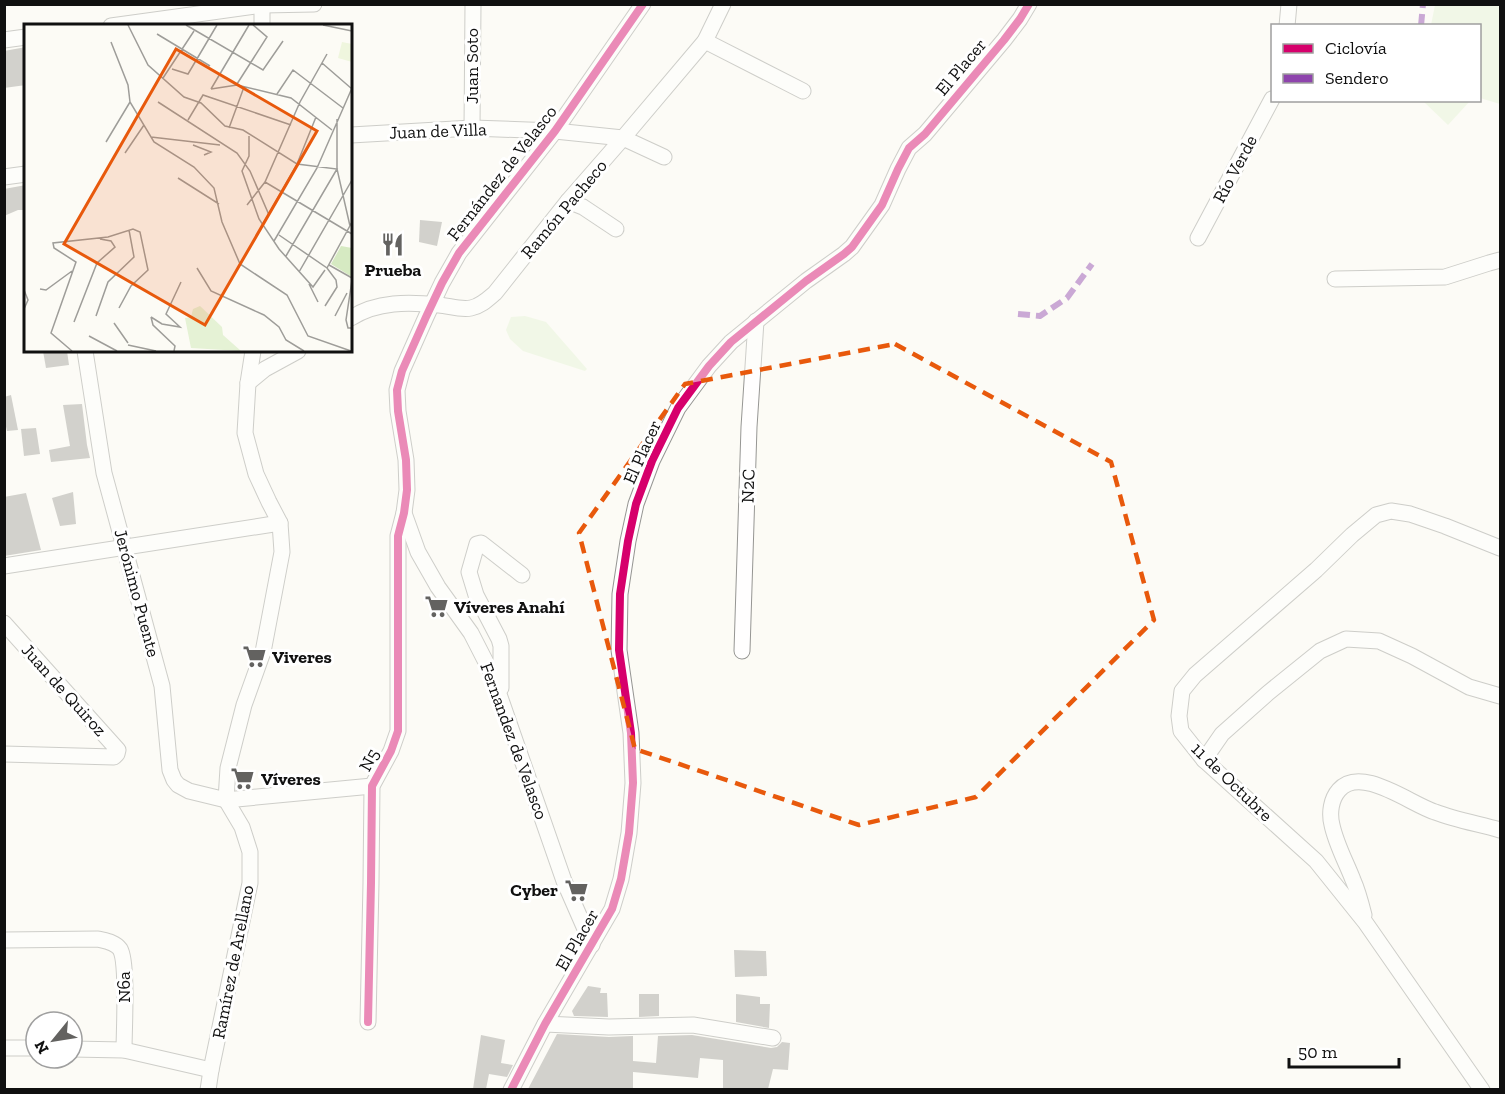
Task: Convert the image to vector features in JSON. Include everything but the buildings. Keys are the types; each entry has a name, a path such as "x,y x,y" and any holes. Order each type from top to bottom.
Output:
{"street":[{"path":"125,24 262,5 314,4"},
{"name":"Juan Soto","path":"472,128 473,4"},
{"name":"Fernández de Velasco","path":"404,513 407,490 406,460 397,390 402,371 431,305 459,253 555,131 643,4"},
{"name":"Ramón Pacheco","path":"352,318 375,307 392,303 460,309 474,308 495,293 568,201 705,41 723,4"},
{"name":"El Placer","path":"511,1089 545,1024 612,909 621,879 629,833 633,783 631,733 619,650 620,594 636,504 652,461 678,408 709,366 732,341 852,247 882,205 909,148 925,134 1004,40 1029,4"},
{"path":"1287,24 1289,4"},
{"path":"262,5 262,24"},
{"path":"4,40 24,37"},
{"path":"705,41 803,91"},
{"name":"Río Verde","path":"1198,238 1271,101"},
{"name":"Juan de Villa","path":"352,135 472,128 555,131 623,138 664,157"},
{"path":"4,177 24,174"},
{"path":"568,201 583,207 616,229"},
{"path":"1335,279 1445,277 1500,260"},
{"name":"N2C","path":"742,651 749,427 756,321"},
{"name":"Jerónimo Puente","path":"85,352 104,473 162,686 170,770 174,780 189,791 225,800 372,786"},
{"path":"225,800 228,768 239,723 264,652 282,552 280,523 256,474 245,433 248,383 254,352"},
{"path":"248,383 265,369 296,352"},
{"name":"11 de Octubre","path":"1482,1089 1365,922 1316,861 1204,760 1181,731 1179,716 1182,691 1195,675 1376,515 1391,511 1410,514 1500,548"},
{"name":"Fernandez de Velasco","path":"404,513 418,552 438,587 471,633 492,674 564,881 592,945"},
{"name":"N5","path":"368,1022 372,786 391,751 398,731 398,536 404,513"},
{"path":"4,566 280,523"},
{"path":"501,700 501,646 478,599 469,572 477,544 481,543 522,574"},
{"name":"Juan de Quiroz","path":"4,623 118,750 114,757 4,754"},
{"path":"1204,760 1222,734 1268,693 1320,651 1346,639 1379,641 1469,687 1500,696"},
{"path":"1365,922 1354,880 1331,824 1330,808 1335,795 1342,786 1353,782 1376,784 1434,812 1500,830"},
{"name":"Ramírez de Arellano","path":"208,1089 250,884 250,852 242,826 225,800"},
{"name":"N6a","path":"4,940 98,939 113,943 120,949 124,966 124,1050"},
{"path":"545,1024 609,1027 693,1025 773,1038"},
{"path":"4,1048 24,1048"},
{"path":"84,1049 124,1050 211,1070"}],"highlighted area":[{"path":"895,344 1111,462 1154,620 976,797 859,825 635,749 579,533 685,384"}],"green space":[{"path":"1435,5 1500,5 1500,104 1481,98 1481,24 1431,24"},
{"path":"1424,102 1469,102 1448,125"},
{"path":"525,316 546,322 587,369 585,371 523,351 510,339 506,330 511,317"}],"marked path":[{"path":"1421,24 1423,4"},
{"path":"1018,314 1040,316 1067,298 1092,264"}],"cycle path":[{"path":"368,1022 372,786 391,751 398,731 398,536 407,490 406,460 397,390 402,371 442,283 459,253 555,131 643,4"},
{"path":"511,1090 545,1024 612,909 621,879 629,833 633,783 631,733 619,650 620,594 636,504 652,461 678,408 709,366 731,342 852,247 882,205 909,148 925,134 1004,40 1029,4"}],"place":[{"name":"Prueba","path":"393,244"},
{"name":"Víveres Anahí","path":"436,607"},
{"name":"Viveres","path":"254,657"},
{"name":"Víveres","path":"243,779"},
{"name":"Cyber","path":"576,890"}]}
